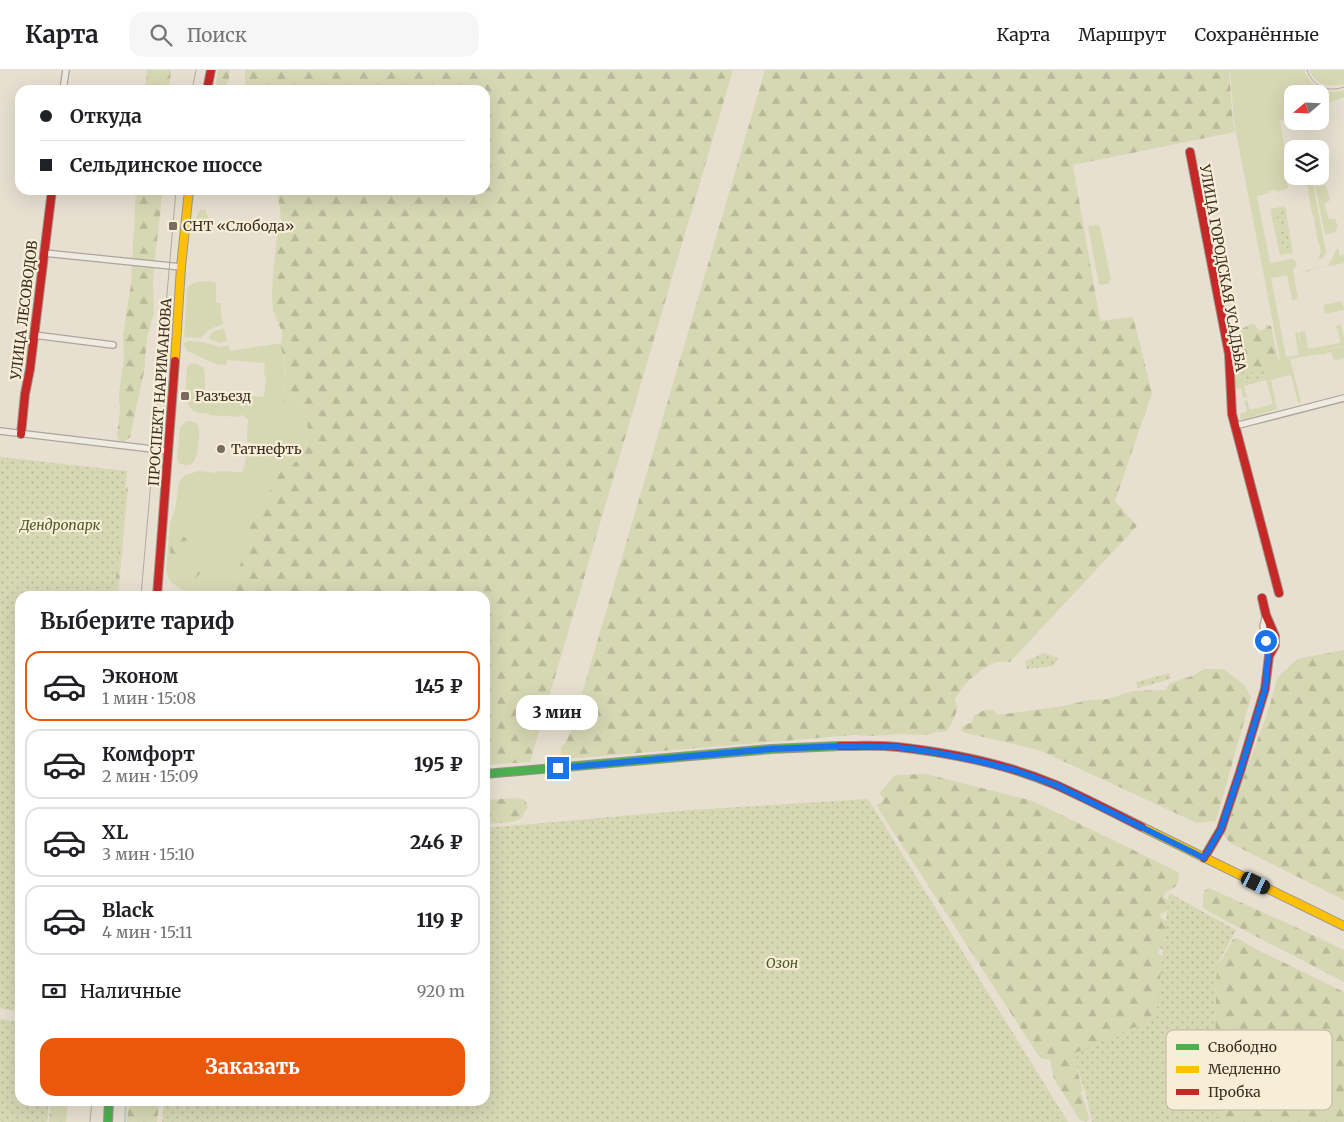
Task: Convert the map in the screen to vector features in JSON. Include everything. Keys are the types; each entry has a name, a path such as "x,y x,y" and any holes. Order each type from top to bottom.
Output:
{"main road":[{"path":"208,85 211,70"},
{"name":"УЛИЦА ГОРОДСКАЯ УСАДЬБА","path":"1190,152 1229,354 1232,414 1278,593"},
{"name":"УЛИЦА ЛЕСОВОДОВ","path":"21,434 51,195"},
{"name":"ПРОСПЕКТ НАРИМАНОВА","path":"157,591 181,267 188,195"},
{"path":"1204,858 1221,829 1240,772 1265,689 1268,656 1275,645 1275,636 1266,615 1262,598"},
{"path":"490,774 771,749 842,746 896,747 933,752 1014,770 1056,785 1344,926"},
{"path":"108,1122 109,1106"}],"street":[{"path":"64,85 66,70"},
{"path":"44,254 181,267"},
{"path":"34,335 114,345"},
{"path":"1235,426 1344,398"},
{"path":"0,431 169,450"}],"green space":[{"path":"147,70 171,70 170,85 146,85"},
{"path":"218,70 230,70 226,85 216,85"},
{"path":"245,70 733,70 530,762 490,765 490,591 236,591 235,582 249,526 255,512 273,486 281,470 288,470 300,457 306,446 308,434 306,408 295,398 291,406 285,404 281,395 286,369 281,347 282,332 273,310 272,295 277,235 281,220 277,195 490,195 490,85 245,85"},
{"path":"765,70 1229,70 1235,132 1073,165 1100,321 1133,317 1152,393 1115,501 1137,526 1010,662 992,664 967,683 955,700 957,711 946,732 936,732 927,735 854,735 566,759 561,755 561,748 571,731"},
{"path":"1230,70 1304,70 1310,81 1315,85 1284,85 1284,119 1280,121 1284,144 1284,185 1287,185 1288,188 1276,192 1275,190 1269,191 1269,193 1257,196 1270,263 1292,259 1296,261 1297,265 1293,270 1298,299 1292,300 1287,275 1271,278 1286,357 1299,355 1295,333 1298,332 1302,355 1299,332 1305,331 1308,349 1340,343 1338,329 1335,326 1341,324 1344,338 1344,346 1320,351 1344,347 1344,358 1334,361 1331,352 1323,355 1290,359 1301,402 1298,403 1291,375 1271,380 1277,409 1242,420 1240,414 1247,411 1244,401 1247,400 1250,410 1273,404 1266,380 1244,386 1247,397 1243,398 1241,388 1237,389 1234,387 1235,369 1280,359 1234,122"},
{"path":"1309,70 1344,70 1344,84 1333,86 1323,84"},
{"path":"1344,90 1344,97 1329,103 1329,92"},
{"path":"1307,185 1313,185 1326,252 1323,258 1318,260 1321,252"},
{"path":"1315,185 1318,187 1326,186 1330,200 1324,204 1329,219 1335,219 1338,226 1335,232 1325,235"},
{"path":"136,195 162,195 153,280 154,313 147,338 144,372 130,437 123,442 117,436 120,410 119,393 124,358 123,336 131,284"},
{"path":"1285,206 1293,253 1280,255 1270,209"},
{"path":"200,210 205,210 211,224 203,231 197,229 195,219"},
{"path":"1283,210 1290,247 1283,249 1276,212"},
{"path":"1097,225 1100,227 1111,279 1108,284 1099,285 1088,226"},
{"path":"1338,247 1340,256 1344,255 1344,263 1310,270 1306,274 1306,270 1328,266"},
{"path":"211,281 216,283 216,303 221,303 223,324 210,329 201,338 184,337 187,289 194,283"},
{"path":"1342,301 1344,310 1325,314 1323,305"},
{"path":"1252,323 1259,331 1263,330 1267,325 1271,326 1278,361 1267,369 1261,367 1237,377 1234,375 1235,341 1242,329"},
{"path":"224,328 227,340 220,343 210,339 209,336 213,332"},
{"path":"188,341 203,342 220,347 228,345 230,351 282,343 285,374 281,395 300,401 306,408 308,434 306,446 300,457 288,470 278,475 273,486 255,512 249,527 235,582 236,591 186,591 170,581 166,572 170,523 175,510 179,482 185,475 199,471 217,473 218,471 242,472 245,466 246,454 251,454 252,443 247,442 248,419 245,416 209,415 209,413 200,413 193,410 189,406 186,392 187,368 189,364 195,363 204,368 205,392 264,397 265,363 227,360 227,365 216,364 187,351 183,344"},
{"path":"1263,370 1265,377 1245,383 1243,375"},
{"path":"187,421 192,421 198,426 198,450 194,462 184,465 179,463 177,458 180,427"},
{"name":"Дендропарк","path":"0,457 127,471 115,591 15,591 15,1011 0,1008"},
{"path":"128,487 118,591 102,591 111,493"},
{"path":"182,536 186,538 189,550 184,555 184,561 177,564 171,556 170,539"},
{"path":"195,562 199,565 201,573 191,582 188,577 188,569"},
{"path":"1344,650 1344,900 1230,843 1223,834 1269,708 1277,678 1297,659"},
{"path":"1044,653 1058,658 1053,666 1027,669 1025,661"},
{"path":"1204,669 1224,669 1244,685 1251,697 1216,821 1197,823 1039,750 962,732 961,727 972,722 974,715 985,710 993,710 998,715 1063,706 1089,700 1108,699 1132,691 1165,690 1170,683 1192,676"},
{"path":"1169,673 1171,679 1138,688 1136,682"},
{"path":"926,774 1033,801 1178,872 1179,880 1177,885 1165,892 1164,897 1168,900 1169,904 1166,912 1160,914 1161,918 1171,923 1165,951 1160,948 1157,954 1167,957 1161,1017 1077,1061 1082,1088 1081,1093 1088,1113 1089,1120 1086,1122 1080,1120 1054,1079 1050,1060 1040,1058 876,805 884,799 880,794 881,791 895,775"},
{"path":"516,798 525,800 528,807 521,818 513,822 490,824 490,800"},
{"name":"Озон","path":"868,799 1068,1122 162,1122 164,1106 490,1106 490,828 690,810"},
{"path":"1209,888 1344,950 1344,982 1213,914 1203,907 1203,896 1205,890"},
{"path":"1169,893 1236,930 1217,965 1216,1030 1166,1030 1166,1110 1220,1110 1221,1122 1092,1122 1073,1054 1156,1018"},
{"path":"1237,938 1344,992 1344,1122 1213,1122 1215,1110 1332,1110 1332,1030 1213,1030 1215,965 1221,961 1233,939"},
{"path":"0,1019 15,1021 15,1106 49,1106 47,1122 0,1122"},
{"path":"51,1106 68,1106 66,1122 49,1122"},
{"path":"129,1106 159,1106 157,1122 127,1122"}],"waterway":[{"path":"125,1122 126,1106"}],"tram line":[{"path":"193,85 196,70"},
{"path":"1307,70 1309,76 1321,87 1332,89 1344,87"},
{"path":"141,591 176,195"},
{"path":"90,1122 92,1106"}],"traffic: fast":[{"path":"490,774 771,749 840,746"},
{"path":"108,1122 109,1106"}],"traffic: slow":[{"path":"175,361 181,267 188,195"},
{"path":"1142,827 1344,926"}],"traffic: jam":[{"path":"208,85 211,70"},
{"path":"1190,152 1229,354 1232,414 1279,593"},
{"path":"21,434 51,195"},
{"path":"157,591 175,361"},
{"path":"1204,858 1221,829 1265,689 1269,656 1275,645 1275,636 1266,615 1262,598"},
{"path":"840,746 898,747 958,756 998,765 1056,785 1142,827"}],"place":[{"name":"СНТ «Слобода»","path":"173,226"},
{"name":"Разъезд","path":"185,396"},
{"name":"Татнефть","path":"221,449"}],"route":[{"path":"558,768 771,749 842,746 896,747 933,752 1014,770 1056,785 1204,858 1221,829 1265,689 1268,656 1266,641"}]}
